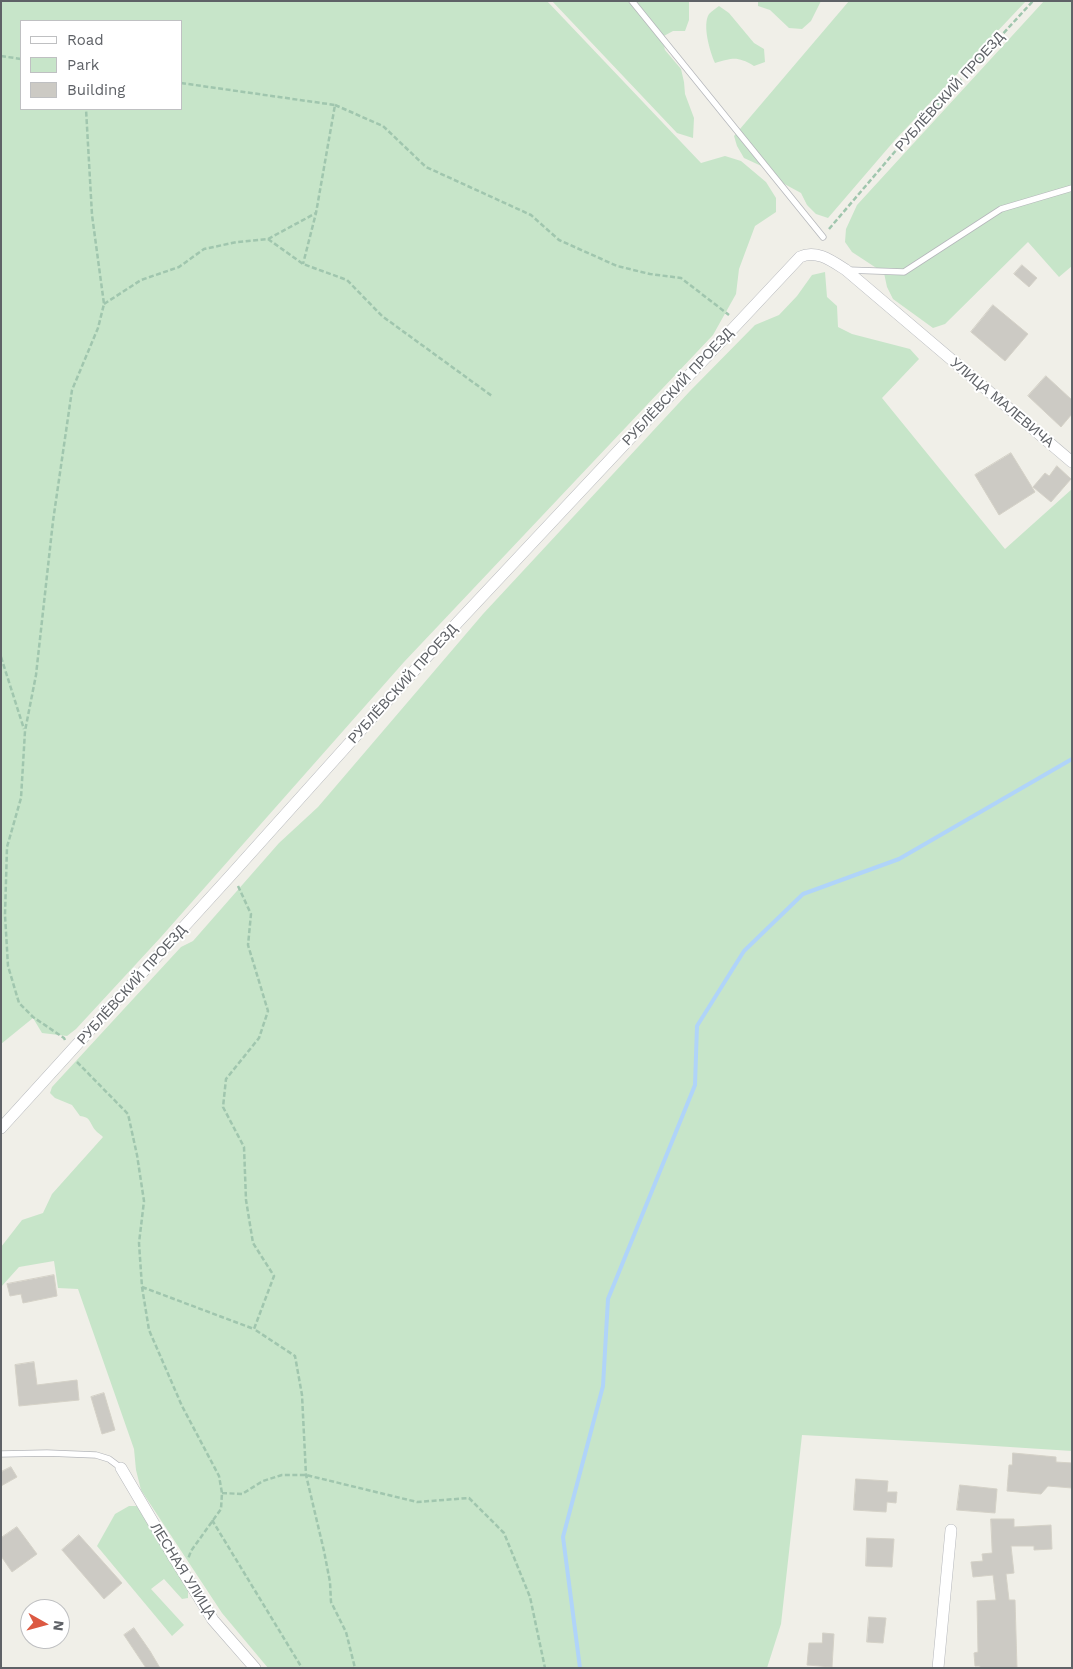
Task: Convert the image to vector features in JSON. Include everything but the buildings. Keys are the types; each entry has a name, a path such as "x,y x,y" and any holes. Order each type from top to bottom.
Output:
{"street":[{"name":"РУБЛЁВСКИЙ ПРОЕЗД","path":"1,1128 458,622 800,257 807,254 815,254 833,261 933,344"},
{"name":"УЛИЦА МАЛЕВИЧА","path":"933,344 1072,462"},
{"name":"ЛЕСНАЯ УЛИЦА","path":"121,1468 214,1620 255,1668"},
{"path":"938,1668 951,1530"}],"lane":[{"path":"632,1 823,236"},
{"path":"846,270 904,272 1001,209 1072,188"},
{"path":"1,1454 96,1455 109,1458 121,1468"}],"path":[{"name":"РУБЛЁВСКИЙ ПРОЕЗД","path":"823,236 898,148 1033,1"},
{"path":"1,56 20,59"},
{"path":"182,83 335,105 383,126 426,168 531,215 559,240 617,266 650,274 680,278 738,322"},
{"path":"303,264 316,213 335,105"},
{"path":"86,110 92,215 104,304 98,328 72,390 50,540 36,675 25,731 21,798 7,847 6,915 8,966 19,1004 33,1017 64,1038 69,1054 128,1114 144,1201 138,1243 142,1287 149,1330 182,1406 219,1476 222,1493 221,1509 191,1551 183,1572"},
{"path":"104,304 141,280 179,267 204,249 237,242 268,239 316,213"},
{"path":"268,239 303,264 347,280 382,316 492,396"},
{"path":"1,658 25,731"},
{"path":"231,875 251,914 248,946 268,1011 259,1038 226,1079 223,1107 244,1147 246,1200 253,1243 274,1276 254,1329"},
{"path":"142,1287 254,1329 295,1356 302,1395 306,1475 324,1551 330,1582 331,1602 346,1632 355,1668"},
{"path":"222,1493 242,1494 263,1481 282,1475 306,1475 417,1502 468,1498 504,1533 530,1597 545,1668"},
{"path":"212,1520 302,1668"}],"green space":[{"path":"1,1 547,1 701,163 725,156 741,161 766,182 776,198 776,212 755,226 739,269 736,294 713,335 404,662 161,937 76,1029 67,1036 42,1033 33,1018 1,1044"},
{"path":"552,1 689,1 689,20 685,31 673,31 662,37 665,50 681,69 685,94 694,118 693,138 677,133"},
{"path":"758,1 821,1 811,21 802,29 789,28 770,10 758,6"},
{"path":"849,1 1026,1 895,140 828,218 816,214 807,205 801,193 777,180 768,169 744,158 734,136"},
{"path":"1044,1 1072,1 1072,266 1059,277 1028,242 945,324 933,328 893,299 887,287 884,273 852,252 845,242 846,229 857,205"},
{"path":"719,6 729,13 754,43 764,49 765,62 754,66 735,59 715,63 709,46 706,25 709,14"},
{"path":"825,272 827,297 837,306 838,327 852,334 910,349 919,359 882,398 1005,549 1072,489 1072,1451 802,1435 781,1624 767,1668 268,1668 222,1613 141,1490 136,1470 134,1449 78,1289 58,1288 54,1261 19,1267 1,1287 1,1247 22,1220 43,1213 52,1194 103,1137 95,1130 88,1119 80,1116 72,1105 55,1098 50,1093 52,1087 181,947 193,941 279,843 318,807 483,614 690,391 755,325 779,315 797,296 812,275"},
{"path":"129,1506 137,1506 188,1588 188,1598 182,1599 164,1579 151,1589 184,1625 172,1636 97,1546 115,1514"}],"waterway":[{"path":"580,1668 563,1537 603,1386 608,1299 695,1085 697,1026 744,951 803,894 899,859 1072,759"}]}
